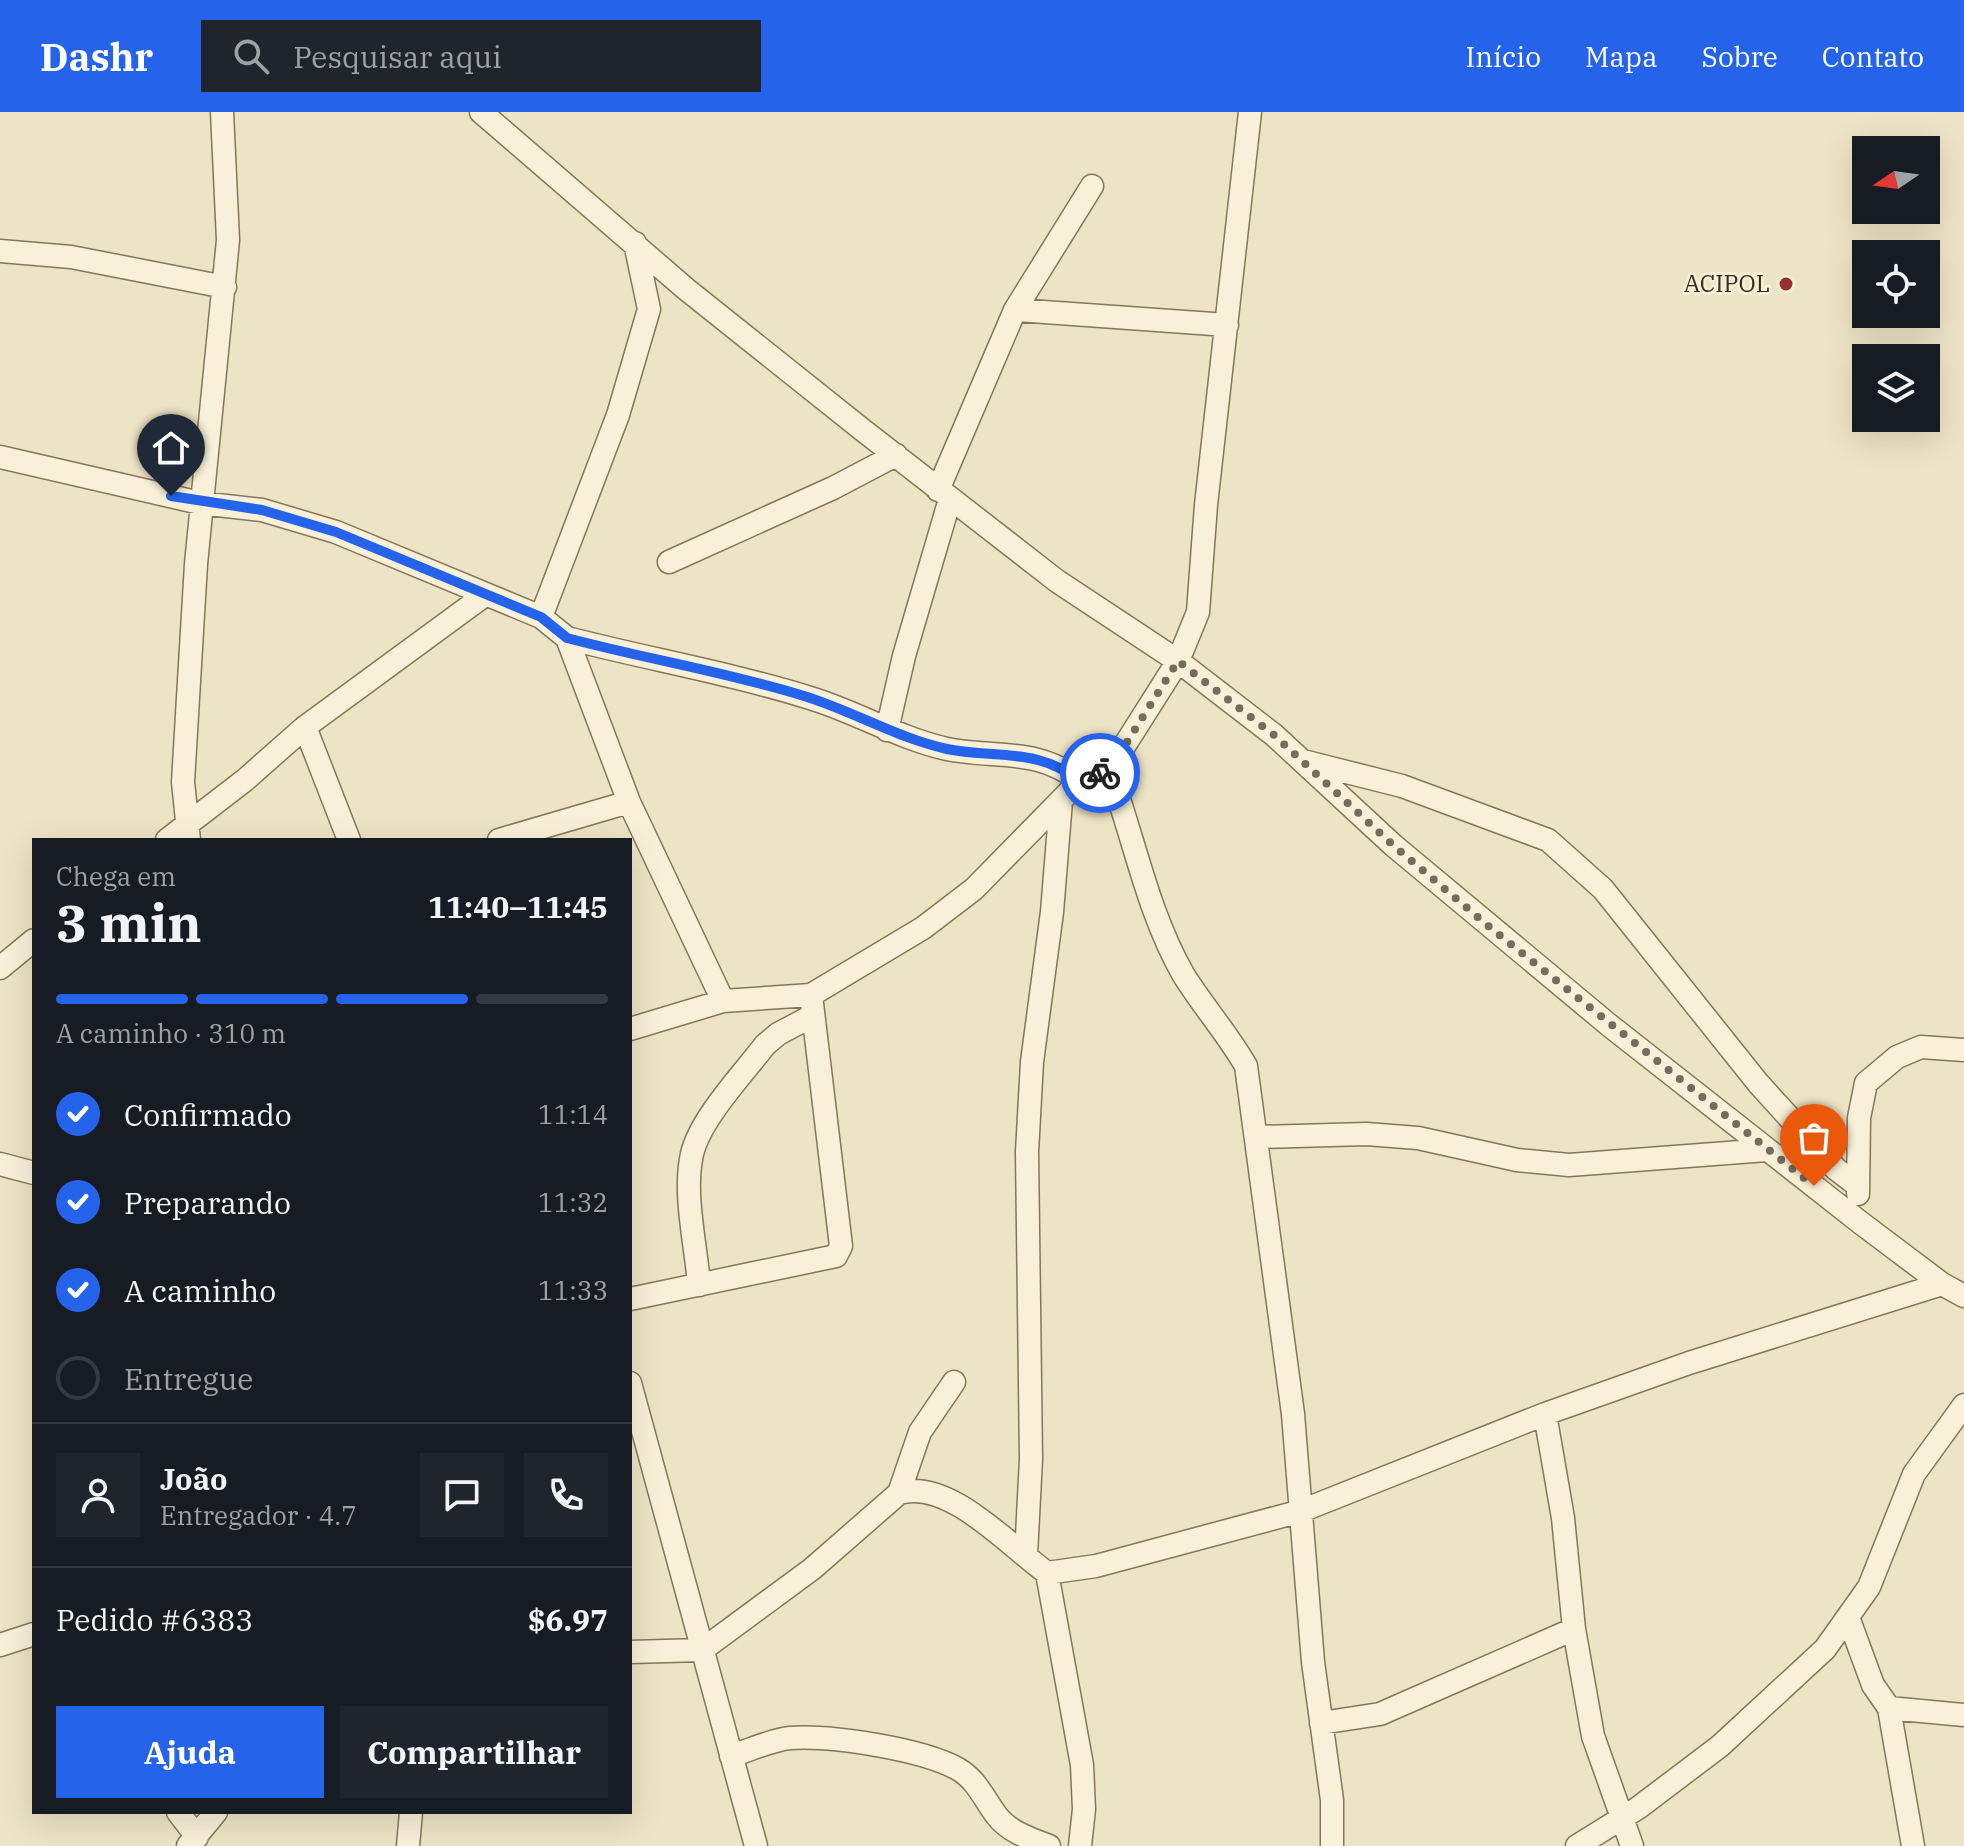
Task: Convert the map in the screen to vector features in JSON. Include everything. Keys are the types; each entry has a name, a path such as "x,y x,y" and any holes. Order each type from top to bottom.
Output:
{"street":[{"path":"188,833 183,782 200,503 228,240 222,112"},
{"path":"481,112 686,289 1057,581 1178,661 1303,761 1493,930 1861,1223 1956,1289"},
{"path":"699,1285 690,1173 697,1142 765,1045 811,1006 974,889 1080,781 1109,770 1178,661 1198,612 1202,587 1206,505 1250,112"},
{"path":"887,730 944,494 1015,310 1092,186"},
{"path":"541,617 618,415 649,309 635,243"},
{"path":"0,251 71,257 225,287"},
{"path":"649,309 686,289"},
{"path":"1015,310 1227,325"},
{"path":"669,562 833,488 896,455"},
{"path":"0,457 200,503 262,510 336,532 541,617 567,638 792,692 832,704 887,730 948,749 1033,756 1061,766 1080,781"},
{"path":"188,833 305,727 485,595"},
{"path":"567,638 629,802 723,1001"},
{"path":"305,727 348,838"},
{"path":"1303,761 1379,779 1518,826 1548,840 1603,889 1758,1083 1836,1169 1857,1185"},
{"path":"1109,770 1130,827 1149,898 1183,974 1223,1026 1246,1066 1293,1414 1321,1723 1332,1800 1332,1846"},
{"path":"1026,1555 1031,1459 1027,1152 1032,1062 1052,912 1061,801"},
{"path":"506,838 629,802"},
{"path":"0,968 32,942"},
{"path":"632,1028 723,1001 811,1006"},
{"path":"632,1299 836,1256 841,1246 811,1006"},
{"path":"1861,1223 1857,1185 1859,1118 1866,1083 1897,1057 1921,1047 1964,1050"},
{"path":"1257,1137 1366,1134 1418,1138 1517,1160 1569,1165 1767,1150"},
{"path":"0,1164 32,1172"},
{"path":"1047,1573 1096,1566 1301,1511 1545,1414 1689,1363 1956,1289"},
{"path":"899,1493 920,1432 954,1382"},
{"path":"1577,1846 1620,1820 1720,1746 1825,1649 1869,1587 1914,1474 1964,1405"},
{"path":"634,1411 756,1846"},
{"path":"1545,1414 1563,1518 1574,1629 1593,1736 1620,1820 1632,1846"},
{"path":"632,1652 702,1650 812,1569 899,1493 913,1489 939,1493 1047,1573 1082,1765 1084,1809 1080,1846"},
{"path":"1848,1617 1873,1685 1889,1708 1913,1846"},
{"path":"1321,1723 1380,1714 1574,1629"},
{"path":"0,1645 32,1635"},
{"path":"1889,1708 1964,1715"},
{"path":"731,1756 788,1738 850,1740 911,1754 958,1769 983,1792 998,1818 1020,1835 1049,1846"},
{"path":"179,1814 192,1841 214,1814"},
{"path":"408,1846 411,1814"}],"way so far":[{"path":"1100,773 1109,770 1178,661 1274,735 1393,845 1493,930 1814,1186"}],"place":[{"name":"ACIPOL","path":"1786,284"}],"route":[{"path":"171,496 200,503 262,510 336,532 541,617 567,638 792,692 832,704 902,736 948,749 1033,756 1061,766 1080,781 1100,773"}]}
